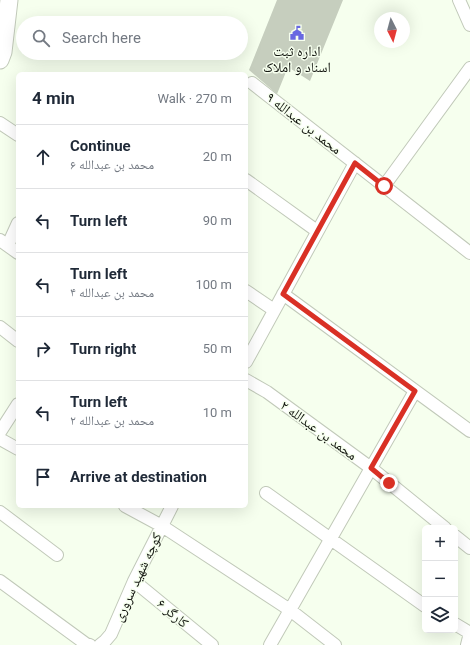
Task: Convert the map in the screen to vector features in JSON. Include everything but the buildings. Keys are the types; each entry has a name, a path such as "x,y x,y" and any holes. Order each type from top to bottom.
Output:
{"main road":[{"path":"0,8 6,0"},
{"path":"0,60 3,52 9,0"}],"street":[{"path":"459,0 470,25"},
{"path":"384,186 470,68"},
{"name":"محمد بن عبدالله ۹","path":"252,83 470,253"},
{"path":"0,123 16,135"},
{"path":"248,358 355,163"},
{"path":"248,181 318,231"},
{"path":"16,226 4,243 16,251"},
{"path":"248,292 274,310"},
{"path":"283,294 470,431"},
{"path":"0,327 16,339"},
{"name":"محمد بن عبدالله ۲","path":"248,381 267,392 371,468 441,525"},
{"path":"270,645 415,391"},
{"path":"0,432 16,407"},
{"path":"0,439 16,448"},
{"path":"266,493 422,604"},
{"path":"129,508 162,526 290,610 335,645"},
{"name":"کوچه شهید سروری","path":"100,645 106,641 111,634 134,581 171,508"},
{"path":"0,512 57,555"},
{"path":"458,538 470,548"},
{"path":"0,581 88,644"},
{"name":"کارگر ۶","path":"134,581 212,645"},
{"path":"458,626 470,633 467,645"}],"place":[{"name":"اداره ثبت اسناد و املاک","path":"297,33"}],"route":[{"path":"384,186 355,163 283,294 415,391 371,468 389,483"}]}
